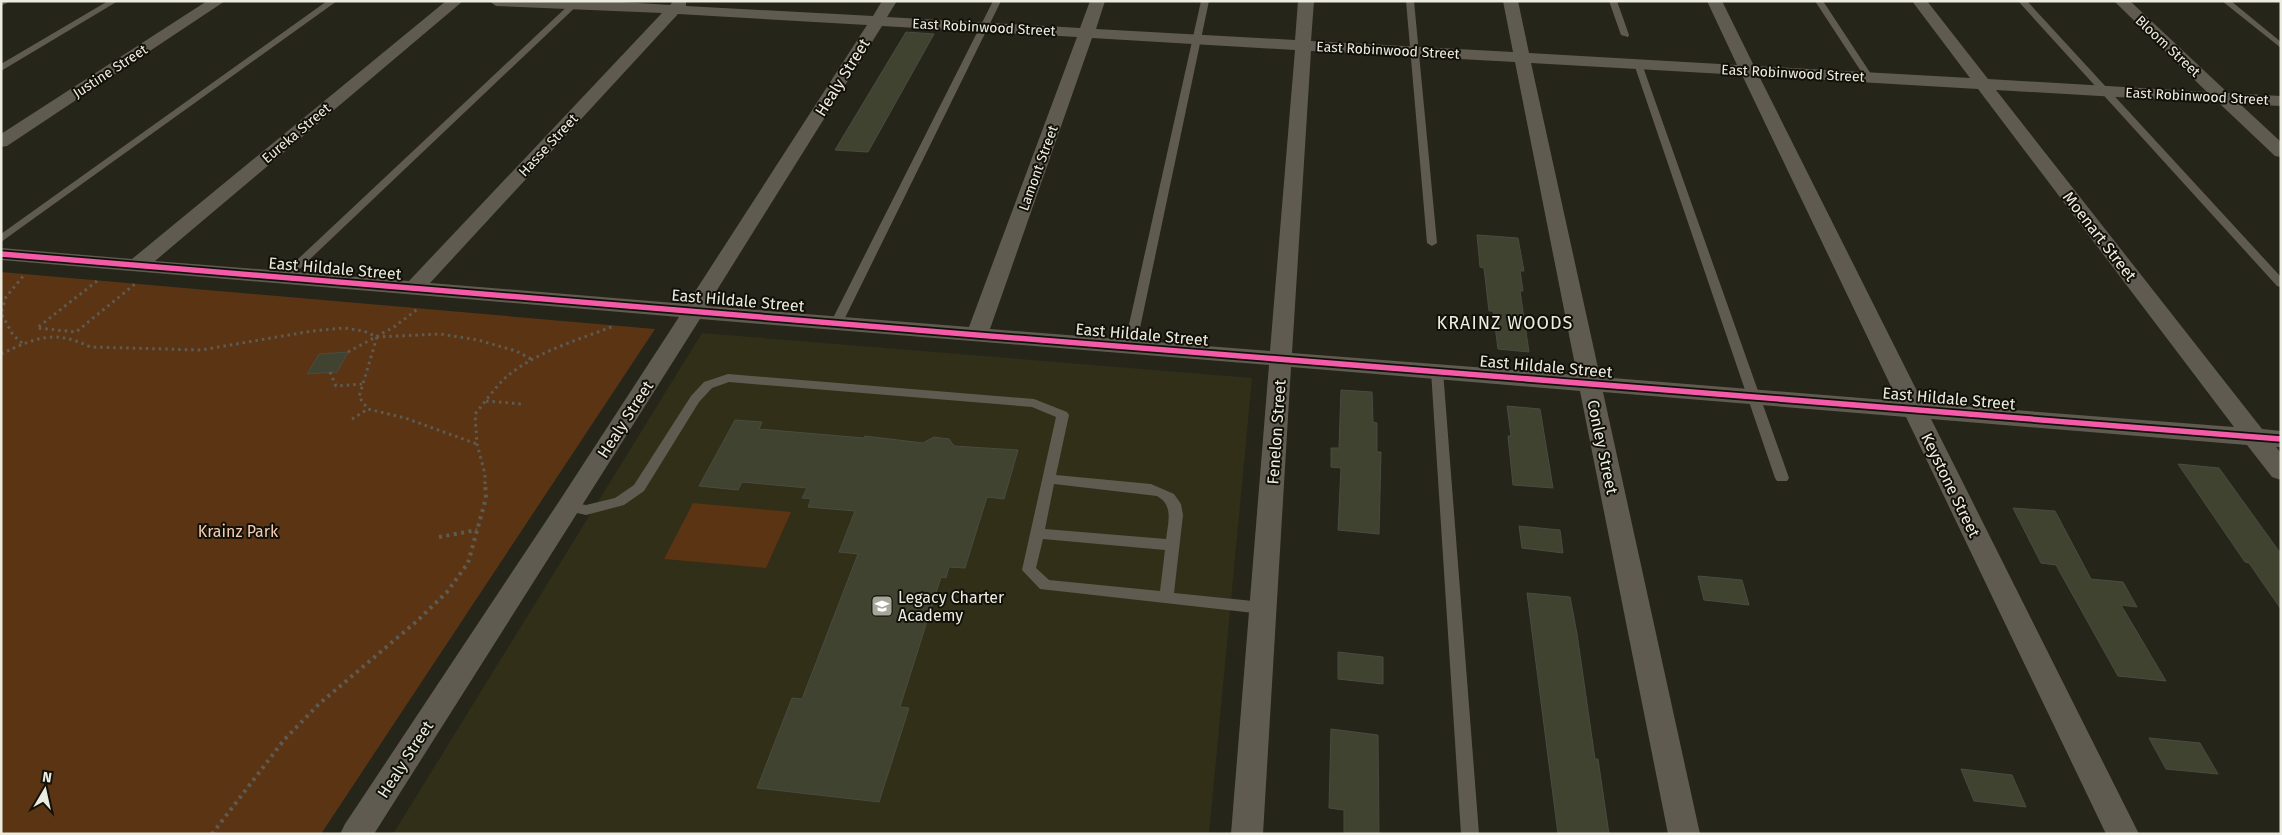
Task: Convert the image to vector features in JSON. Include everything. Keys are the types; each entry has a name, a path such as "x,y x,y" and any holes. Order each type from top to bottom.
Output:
{"street":[{"name":"Justine Street","path":"1,142 218,1"},
{"name":"Eureka Street","path":"137,273 456,1"},
{"name":"East Robinwood Street","path":"496,1 678,5 984,28 2281,101"},
{"name":"Healy Street","path":"356,834 569,507 890,1"},
{"name":"Lamont Street","path":"977,335 1098,1"},
{"name":"Fenelon Street","path":"1247,834 1306,1"},
{"name":"Conley Street","path":"1510,1 1684,834"},
{"name":"Keystone Street","path":"1714,1 2123,834"},
{"name":"Moenart Street","path":"1919,1 2281,470"},
{"name":"Bloom Street","path":"2121,1 2281,152"},
{"name":"Hasse Street","path":"414,288 678,5"},
{"name":"East Hildale Street","path":"1,254 137,273 285,277 977,335 2281,439"}],"lane":[{"path":"1,68 114,1"},
{"path":"1,239 333,1"},
{"path":"837,322 997,1"},
{"path":"1130,347 1205,1"},
{"path":"1410,1 1432,243"},
{"path":"1613,1 1624,35"},
{"path":"1819,1 1868,77"},
{"path":"2022,1 2281,284"},
{"path":"2226,1 2281,46"},
{"path":"285,277 577,3"},
{"path":"1638,64 1782,478"},
{"path":"1437,371 1470,834"},
{"path":"569,507 586,510 619,502 639,488 694,399 708,385 728,378 1034,403 1063,415 1029,570 1045,585 1263,608"},
{"path":"1049,479 1166,492 1175,503 1166,598"},
{"path":"1037,533 1172,545"}],"path":[{"path":"22,343 13,334 1,313 6,297 26,273"},
{"path":"99,279 37,328 76,332 137,273"},
{"path":"348,352 409,318"},
{"path":"212,834 284,740 319,704 372,661 447,592 468,563 486,498 485,474 477,444 475,414 485,401 516,370 554,350 621,322"},
{"path":"1,354 30,339 63,334 77,338 90,346 201,350 312,331 344,328 364,331 377,337 440,334 478,340 516,351 534,360"},
{"path":"63,334 67,331"},
{"path":"368,410 359,397 377,337"},
{"path":"330,372 336,386 362,384"},
{"path":"485,401 522,404"},
{"path":"352,419 368,410 405,418 477,444"},
{"path":"439,537 477,530"}],"shaded area":[{"name":"Legacy Charter Academy","path":"702,333 1252,378 1209,834 393,834"}],"green space":[{"name":"Krainz Park","path":"1,272 655,329 321,834 1,834"},
{"path":"693,503 791,512 766,568 664,559"}],"building":[{"path":"906,32 934,34 868,152 835,150"},
{"path":"1477,235 1518,238 1524,271 1520,271 1523,291 1520,291 1529,352 1498,349 1493,311 1489,311 1484,268 1480,267"},
{"path":"348,352 337,372 307,374 319,354"},
{"path":"1341,390 1372,392 1373,422 1377,423 1377,452 1381,452 1379,534 1338,530 1341,468 1331,467 1331,448 1339,448"},
{"path":"1507,406 1540,409 1553,488 1513,485 1508,436 1511,436"},
{"path":"735,420 762,422 759,429 864,438 865,436 923,443 934,437 949,439 954,446 1018,450 1004,499 987,497 965,568 949,567 946,578 941,577 900,707 909,708 879,802 757,788 792,698 802,699 858,554 839,552 855,511 808,507 811,499 802,498 807,488 742,482 738,490 699,486"},
{"path":"2178,464 2219,468 2281,554 2281,609 2249,563 2245,562"},
{"path":"2013,508 2055,511 2091,579 2123,582 2137,607 2121,605 2166,681 2118,676 2056,565 2041,563"},
{"path":"1519,526 1560,530 1563,553 1522,548"},
{"path":"1698,576 1742,580 1749,605 1704,600"},
{"path":"1527,593 1570,597 1595,759 1598,759 1609,834 1558,834"},
{"path":"1338,652 1383,657 1383,684 1338,679"},
{"path":"1331,729 1378,735 1379,834 1344,834 1344,810 1329,808"},
{"path":"2149,738 2200,743 2218,774 2166,769"},
{"path":"1961,769 2012,775 2026,807 1974,801"}],"cycle path":[{"path":"1,254 977,335 2281,439"}],"place":[{"name":"Legacy Charter Academy","path":"882,606"}],"district":[{"name":"KRAINZ WOODS","path":"1505,323"}]}
